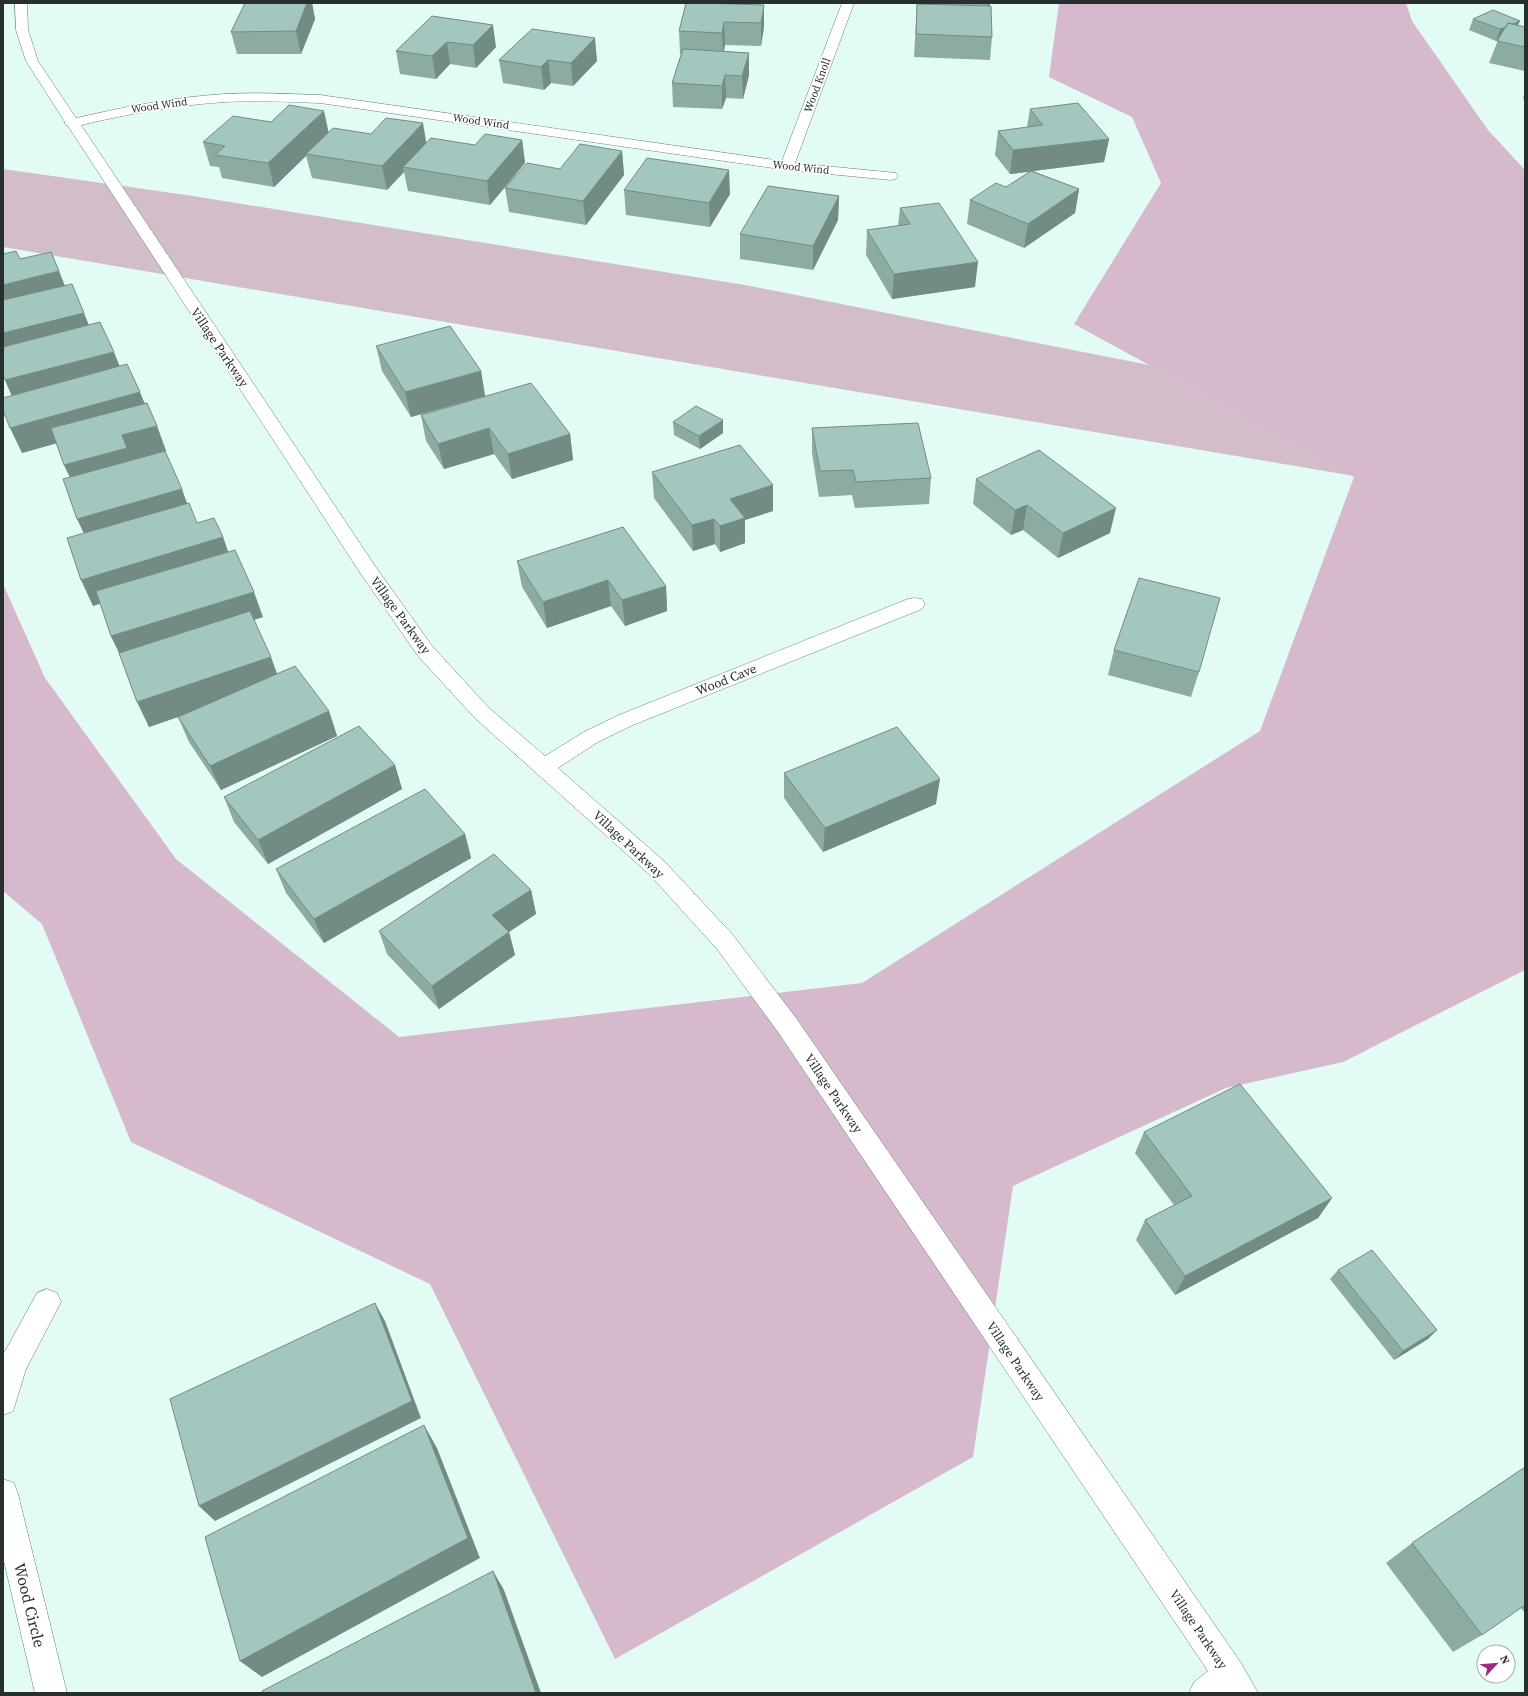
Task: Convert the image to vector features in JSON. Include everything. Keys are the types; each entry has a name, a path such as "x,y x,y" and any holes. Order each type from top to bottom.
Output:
{"street":[{"name":"Village Parkway","path":"21,3 22,30 32,61 71,123 368,570 425,651 482,713 657,868 725,942 782,1018 1236,1684"},
{"name":"Wood Knoll","path":"787,166 848,3"},
{"name":"Wood Wind","path":"71,123 125,110 191,100 257,97 320,99 787,166 890,176"},
{"name":"Wood Cave","path":"544,767 591,737 626,720 915,604"},
{"path":"3,1401 13,1365 48,1302"},
{"name":"Wood Circle","path":"3,1494 51,1693"},
{"path":"1205,1693 1236,1684"}],"shaded area":[{"path":"1059,3 1406,3 1412,21 1488,130 1525,170 1525,970 1343,1062 1226,1088 1013,1186 973,1457 615,1659 430,1284 131,1142 42,924 3,891 3,584 45,678 176,859 399,1037 862,983 1260,731 1354,477 1074,324 1161,183 1132,117 1049,77"},
{"path":"3,169 193,196 745,285 1149,365 1354,476 3,247"}],"building":[{"path":"245,3 307,3 296,31 231,32"},
{"path":"686,3 764,5 761,23 724,22 722,33 679,31"},
{"path":"917,4 991,6 992,37 916,34"},
{"path":"1493,10 1520,21 1512,24 1508,23 1506,27 1500,29 1473,19"},
{"path":"432,16 493,25 473,45 447,42 432,56 396,51"},
{"path":"1508,23 1525,27 1525,47 1497,41"},
{"path":"532,29 595,38 571,63 548,60 541,67 499,60"},
{"path":"683,49 749,53 742,76 725,75 722,86 672,83"},
{"path":"1078,103 1109,139 1013,150 998,131 1043,125 1030,109"},
{"path":"289,105 324,111 268,163 215,155 225,146 203,142 233,116 271,122"},
{"path":"386,118 423,123 382,166 306,154 333,128 371,134"},
{"path":"485,134 522,140 487,181 403,167 431,138 475,145"},
{"path":"580,144 622,151 583,201 505,188 527,163 560,169"},
{"path":"647,158 729,170 709,203 624,190"},
{"path":"1031,171 1079,189 1028,224 970,200 996,183 1006,187"},
{"path":"768,186 839,196 813,246 740,234"},
{"path":"939,203 978,262 894,274 867,230 910,224 900,208"},
{"path":"16,251 20,259 51,252 59,271 3,285 3,254"},
{"path":"72,284 84,313 3,333 3,300"},
{"path":"100,322 114,352 5,380 3,375 3,347"},
{"path":"450,326 481,371 405,392 376,346"},
{"path":"127,364 140,392 10,428 3,410 3,398"},
{"path":"531,383 570,434 508,454 489,428 438,444 421,415"},
{"path":"147,403 157,426 122,435 127,448 64,465 51,428"},
{"path":"696,406 723,420 699,436 673,422"},
{"path":"918,423 931,478 856,482 853,470 820,471 812,428"},
{"path":"740,445 773,485 730,499 745,518 720,526 714,519 692,525 652,472"},
{"path":"1039,450 1116,508 1063,533 1027,505 1015,510 976,479"},
{"path":"165,451 182,489 77,519 63,479"},
{"path":"189,503 197,523 214,518 223,537 81,580 67,538"},
{"path":"623,527 666,586 622,600 608,580 543,602 517,561"},
{"path":"235,550 254,592 111,636 96,591"},
{"path":"1139,578 1220,598 1199,672 1114,650"},
{"path":"250,611 271,657 137,702 119,653"},
{"path":"295,666 329,711 210,766 178,717"},
{"path":"359,726 395,765 258,840 224,797"},
{"path":"897,727 940,779 825,828 784,773"},
{"path":"425,789 465,834 314,919 276,869"},
{"path":"494,854 531,890 492,915 509,932 432,986 379,931"},
{"path":"1240,1084 1332,1198 1185,1276 1145,1220 1192,1196 1144,1132"},
{"path":"1372,1250 1437,1330 1403,1351 1338,1270"},
{"path":"375,1303 412,1401 199,1506 170,1399"},
{"path":"424,1425 468,1538 240,1661 205,1537"},
{"path":"1525,1467 1525,1605 1482,1635 1412,1543"},
{"path":"493,1571 536,1693 263,1693 262,1691"}]}
